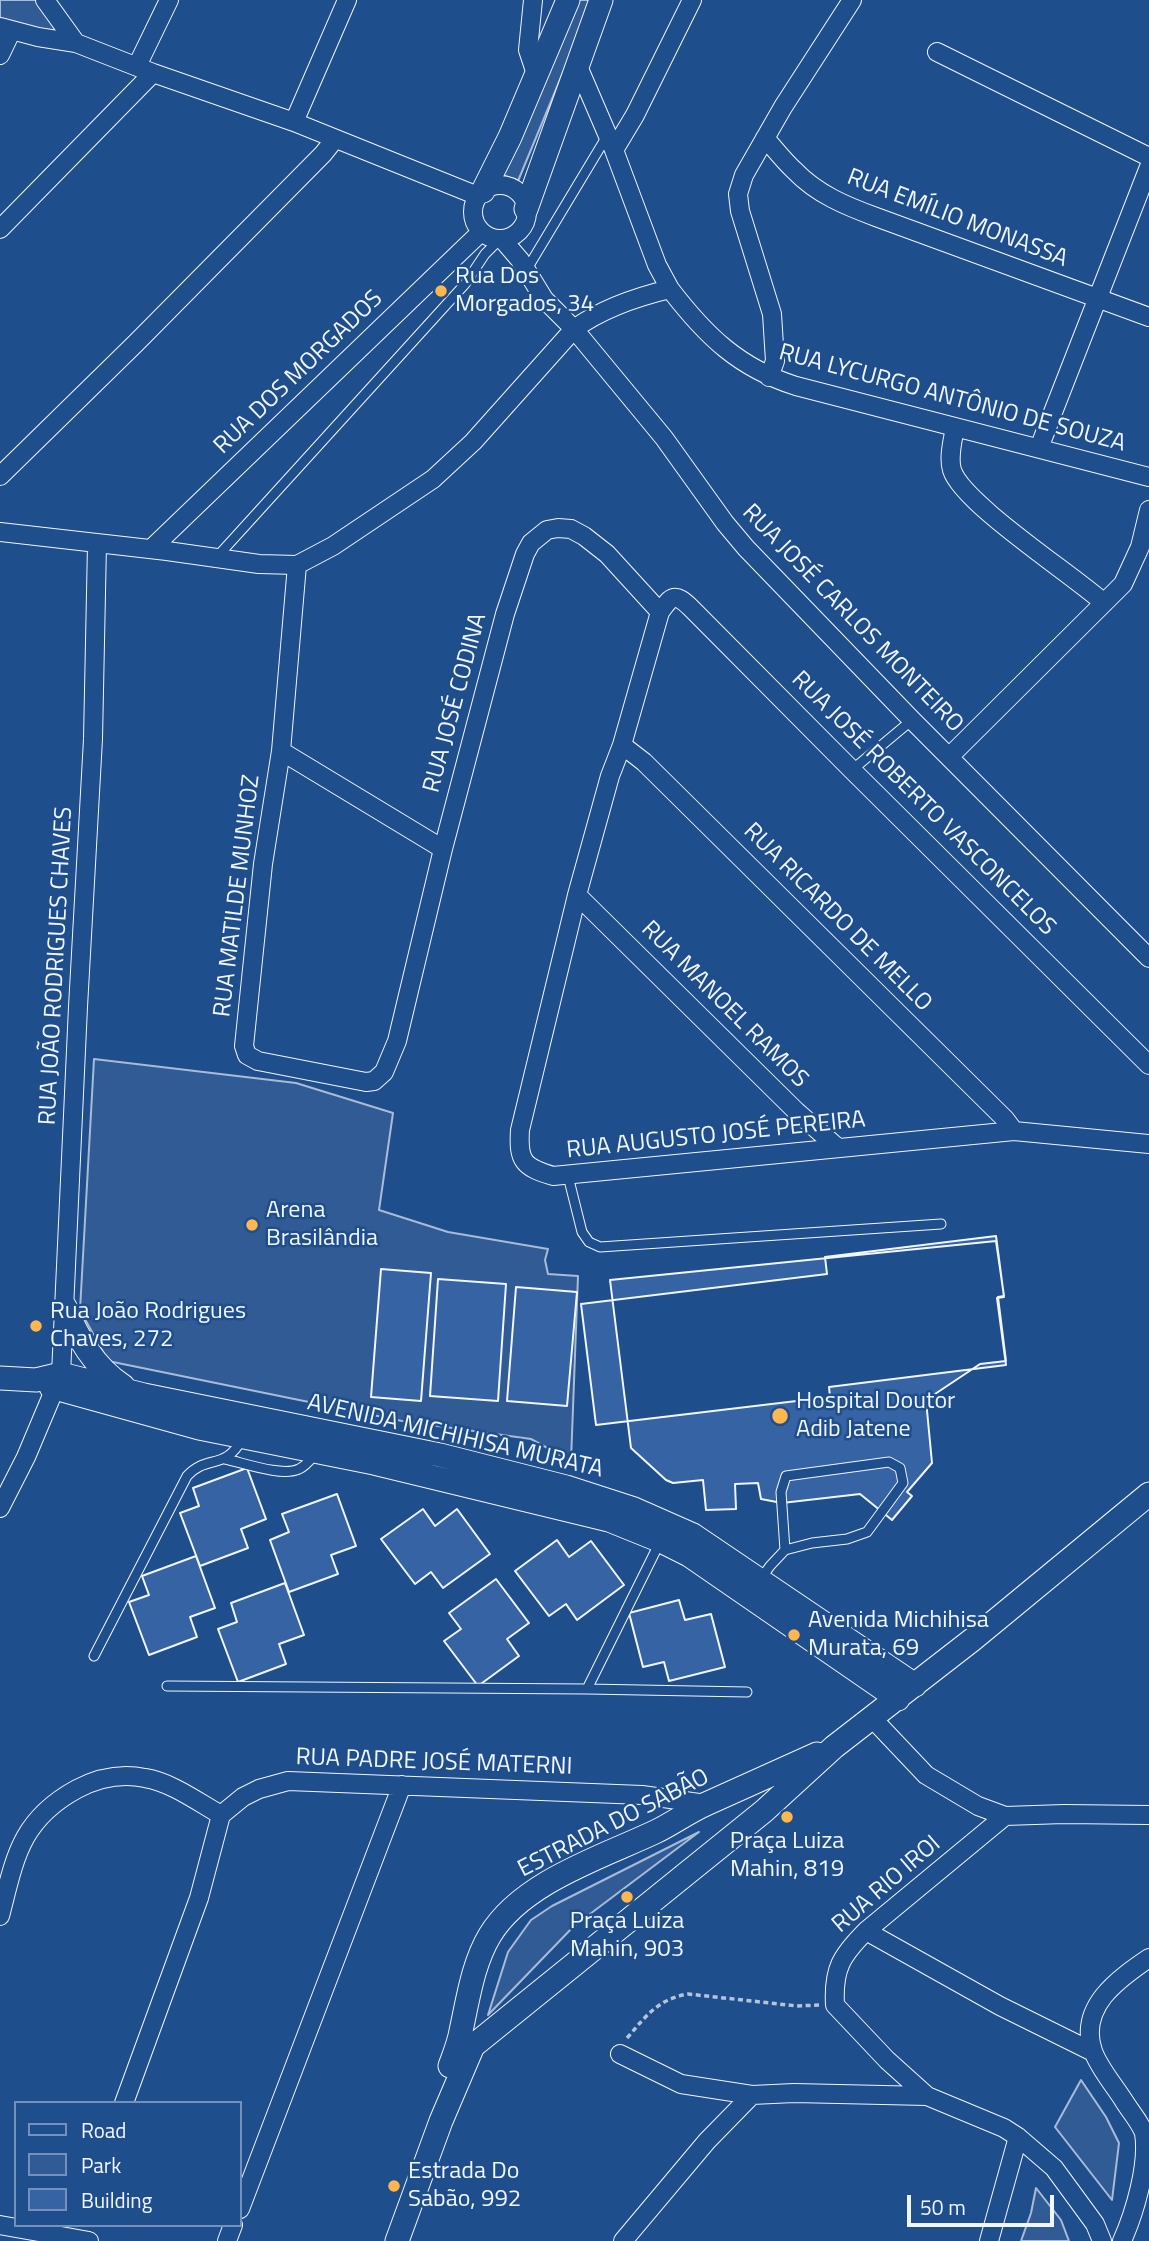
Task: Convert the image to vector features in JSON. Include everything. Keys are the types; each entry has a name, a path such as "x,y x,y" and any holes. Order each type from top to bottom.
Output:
{"street":[{"path":"45,0 76,43"},
{"path":"0,229 145,69 169,0"},
{"path":"294,122 347,0"},
{"path":"533,0 528,50 536,74"},
{"path":"568,0 510,137 478,200 473,219 481,232 488,237 509,237 524,219 601,0"},
{"path":"611,143 635,115 692,0"},
{"path":"769,377 775,361 772,314 740,211 738,194 744,175 765,138 852,0"},
{"path":"0,55 6,28 76,43 294,122 455,186 478,200"},
{"path":"937,52 1149,157"},
{"name":"RUA LYCURGO ANTÔNIO DE SOUZA","path":"577,64 611,143 657,265 670,289 706,332 738,357 769,377 796,386 1149,477"},
{"name":"RUA EMÍLIO MONASSA","path":"765,138 794,171 832,199 1149,317"},
{"path":"0,476 146,333 335,139"},
{"path":"1039,448 1149,167"},
{"path":"478,200 498,186 510,187 521,196 524,219 523,265"},
{"name":"RUA DOS MORGADOS","path":"151,549 481,232"},
{"name":"RUA JOSÉ CARLOS MONTEIRO","path":"501,239 523,265 544,299 574,329 664,438 746,548 912,720 1149,958"},
{"path":"0,532 259,564 297,565 333,546 433,479 473,442 574,329 612,307 670,289"},
{"path":"955,427 950,466 955,479 991,514 1104,603"},
{"path":"950,757 1123,584 1140,547 1149,510"},
{"name":"RUA JOSÉ CODINA","path":"397,1041 443,849 505,614 531,543 547,530 571,529 607,554 660,612"},
{"name":"RUA JOÃO RODRIGUES CHAVES","path":"51,1381 65,1307 93,739 97,544"},
{"name":"RUA MATILDE MUNHOZ","path":"297,565 281,751 263,864 245,1051 252,1059 366,1082 374,1081 384,1072 397,1041"},
{"name":"RUA JOSÉ ROBERTO VASCONCELOS","path":"660,612 672,597 682,599 1149,1065"},
{"name":"RUA AUGUSTO JOSÉ PEREIRA","path":"660,612 577,895 520,1130 519,1147 523,1159 533,1168 553,1176 568,1176 1014,1131 1149,1144"},
{"name":"RUA RICARDO DE MELLO","path":"622,745 721,838 989,1103 1014,1131"},
{"path":"281,751 443,849"},
{"name":"RUA MANOEL RAMOS","path":"577,895 796,1111 838,1148"},
{"path":"65,1307 82,1344 116,1381 132,1392"},
{"path":"0,1378 51,1381 26,1457 0,1508"},
{"name":"AVENIDA MICHIHISA MURATA","path":"51,1381 132,1392 440,1455 566,1487 634,1509 693,1535 760,1580 906,1692"},
{"name":"AVENIDA MICHIHISA MURATA","path":"51,1381 199,1428 374,1463 609,1520 689,1555 849,1664 906,1692"},
{"name":"ESTRADA DO SABÃO","path":"397,2241 441,2121 473,2046 722,1846 834,1747 906,1692 1149,1494"},
{"path":"849,1664 863,1683 865,1723 926,1774 978,1806 1005,1816 1149,1815"},
{"name":"ESTRADA DO SABÃO","path":"441,2121 449,2067 461,2033 470,1989 490,1935 508,1912 533,1892 559,1877 709,1803 834,1747"},
{"path":"0,1916 15,1857 36,1820 51,1805 84,1786 109,1777 146,1778 163,1783 222,1815 198,1898 125,2101"},
{"name":"RUA PADRE JOSÉ MATERNI","path":"222,1815 243,1797 275,1783 288,1781 642,1795 709,1803"},
{"path":"242,2204 402,1785"},
{"path":"709,1803 724,1805 734,1820 729,1836 722,1846"},
{"name":"RUA RIO IROI","path":"835,2005 835,1983 839,1966 848,1949 1005,1816"},
{"path":"866,1931 1000,2006 1093,2052"},
{"path":"1122,2241 1135,2212 1142,2184 1146,2154 1144,2133 1093,2052 1090,2025 1096,2007 1111,1986 1149,1958"},
{"path":"835,2005 887,2060 927,2096 1004,2129 1018,2137 1054,2168 1095,2224 1102,2241"},
{"path":"620,2054 681,2084 752,2095 927,2096"},
{"path":"623,2241 707,2141 752,2095"},
{"path":"989,2241 1018,2137"},
{"path":"14,2227 79,2236"}],"lane":[{"path":"523,265 611,143"},
{"path":"216,558 465,284 485,254 501,239"},
{"path":"852,770 912,720"},
{"path":"568,1176 582,1232 589,1242 600,1247 941,1224"},
{"path":"94,1656 187,1476 194,1468 225,1459 233,1453 243,1437"},
{"path":"225,1459 288,1471 299,1469 317,1452"},
{"path":"760,1580 785,1550 812,1543 847,1539 867,1532 903,1483 900,1468 889,1462 786,1476 781,1492 785,1550"},
{"path":"587,1689 661,1541"},
{"path":"167,1686 747,1692"}],"path":[{"path":"620,2054 618,2047 653,2008 672,1997 688,1994 797,2006 835,2005"}],"green space":[{"path":"0,0 45,0 76,43 0,27"},
{"path":"574,0 593,0 518,181 503,175"},
{"path":"94,1059 296,1083 393,1113 379,1210 448,1232 548,1249 545,1260 548,1274 578,1276 571,1461 531,1439 402,1421 108,1361 80,1310"},
{"path":"699,1832 574,1926 488,2015 508,1952 531,1920 552,1906"},
{"path":"1081,2080 1106,2117 1119,2143 1112,2200 1055,2127"},
{"path":"1036,2188 1061,2220 1069,2241 1021,2241"}],"building":[{"path":"996,1236 1004,1297 997,1298 1006,1365 829,1387 830,1397 596,1425 581,1304 827,1274 825,1257"},
{"path":"996,1241 1004,1296 998,1297 1006,1361 980,1364 926,1400 932,1463 907,1492 912,1496 892,1520 860,1494 782,1503 761,1499 758,1483 735,1484 736,1509 706,1510 703,1480 673,1483 666,1480 631,1448 610,1280"},
{"path":"381,1269 431,1273 421,1401 371,1397"},
{"path":"438,1279 506,1284 498,1401 430,1396"},
{"path":"516,1287 577,1292 567,1406 507,1401"},
{"path":"247,1468 266,1519 241,1529 248,1548 200,1566 180,1513 199,1506 193,1488"},
{"path":"337,1494 356,1546 331,1555 338,1574 289,1592 270,1540 289,1532 282,1514"},
{"path":"423,1509 435,1526 457,1509 490,1554 443,1588 431,1572 415,1584 381,1539"},
{"path":"557,1540 569,1557 591,1541 624,1585 577,1620 566,1604 549,1616 515,1571"},
{"path":"196,1556 215,1608 190,1617 197,1637 149,1655 129,1602 149,1595 142,1576"},
{"path":"496,1579 529,1623 507,1639 519,1656 478,1686 444,1641 461,1629 449,1613"},
{"path":"285,1583 304,1635 279,1644 286,1664 238,1682 218,1629 237,1622 231,1603"},
{"path":"679,1600 685,1620 711,1614 725,1667 669,1681 664,1662 643,1667 629,1613"}],"place":[{"name":"Rua Dos Morgados, 34","path":"441,291"},
{"name":"Arena Brasilândia","path":"252,1225"},
{"name":"Rua João Rodrigues Chaves, 272","path":"36,1326"},
{"name":"Hospital Doutor Adib Jatene","path":"780,1416"},
{"name":"Avenida Michihisa Murata, 69","path":"794,1635"},
{"name":"Praça Luiza Mahin, 819","path":"787,1817"},
{"name":"Praça Luiza Mahin, 903","path":"627,1897"},
{"name":"Estrada Do Sabão, 992","path":"394,2186"}]}
